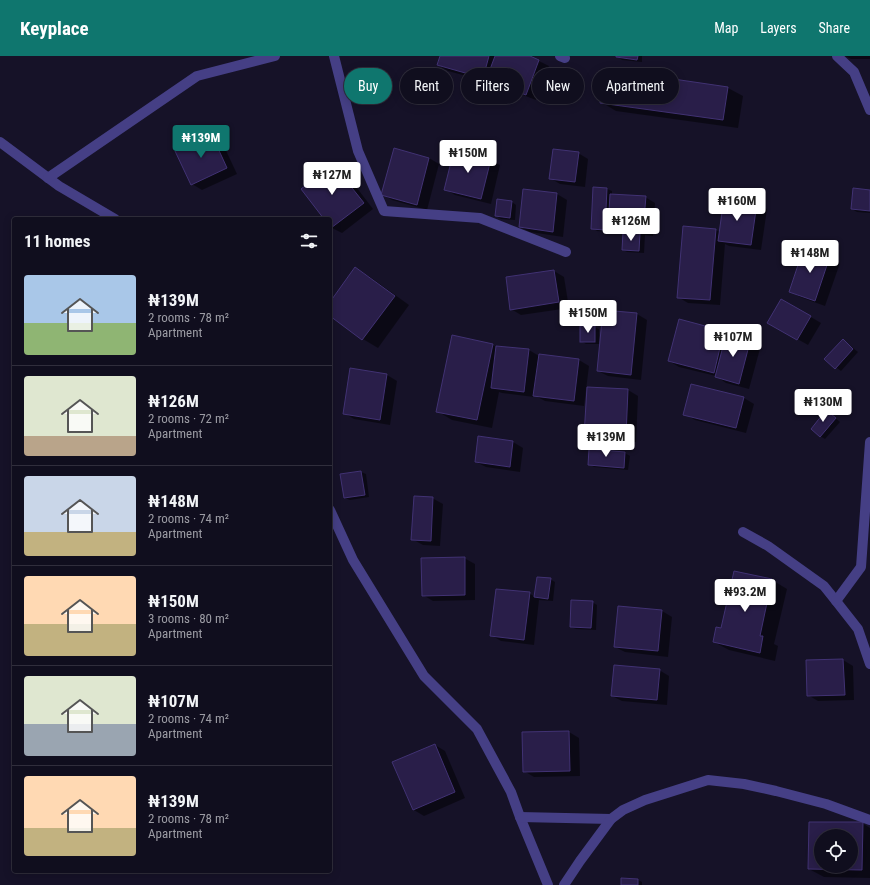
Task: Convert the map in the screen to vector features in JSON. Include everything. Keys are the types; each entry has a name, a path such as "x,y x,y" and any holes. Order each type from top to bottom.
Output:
{"street":[{"path":"48,178 197,76 275,56"},
{"path":"334,56 358,151 384,211 480,218 566,252"},
{"path":"837,56 854,72 870,110"},
{"path":"0,142 59,186 112,217"},
{"path":"836,601 860,567 870,442"},
{"path":"332,514 353,560 424,676 477,729 511,792 548,885"},
{"path":"743,532 768,546 824,586 858,629 870,664"},
{"path":"564,885 611,819 623,810 645,800 708,780 744,784 776,791 826,804 870,820"},
{"path":"520,817 611,819"}],"building":[{"path":"440,56 489,56 486,68 461,68 461,72 453,70 453,68 437,65"},
{"path":"495,56 530,56 539,60 536,68 532,68 532,79 526,95 524,94 524,68 490,68"},
{"path":"616,56 638,56 637,60"},
{"path":"679,80 728,87 723,120 607,104 679,104"},
{"path":"211,133 227,168 191,185 175,151"},
{"path":"394,148 429,158 417,205 381,195"},
{"path":"553,149 579,152 575,182 549,179"},
{"path":"454,150 491,159 481,199 444,190"},
{"path":"333,164 364,203 332,227 332,217 322,217 301,189"},
{"path":"593,187 607,188 605,230 591,229"},
{"path":"853,188 870,190 870,211 851,209"},
{"path":"523,189 557,193 553,232 519,227"},
{"path":"610,194 646,196 643,231 608,229"},
{"path":"724,198 757,203 751,245 718,241"},
{"path":"497,199 512,201 510,218 495,216"},
{"path":"683,226 716,229 710,300 677,298"},
{"path":"623,232 640,233 639,251 622,250"},
{"path":"804,247 830,256 815,301 789,292"},
{"path":"355,267 395,296 362,340 332,318 332,299"},
{"path":"554,270 559,302 510,310 506,277"},
{"path":"781,299 811,316 797,340 767,323"},
{"path":"603,310 637,313 631,375 597,371"},
{"path":"679,319 724,331 714,373 668,361"},
{"path":"580,326 595,326 595,342 580,342"},
{"path":"727,331 751,338 739,384 715,377"},
{"path":"452,335 493,344 477,420 436,412"},
{"path":"843,339 853,349 835,369 824,359"},
{"path":"496,346 529,349 524,392 491,388"},
{"path":"539,354 579,359 574,401 533,396"},
{"path":"350,368 387,374 380,420 343,414"},
{"path":"691,384 744,397 736,428 683,415"},
{"path":"587,387 628,389 626,436 584,436"},
{"path":"826,410 836,418 820,437 811,429"},
{"path":"478,436 513,441 510,467 475,462"},
{"path":"589,449 625,452 624,468 588,465"},
{"path":"361,471 365,495 344,498 340,474"},
{"path":"414,496 433,497 431,541 411,540"},
{"path":"465,557 465,595 422,596 421,558"},
{"path":"734,571 772,579 760,636 763,636 760,653 713,642 716,627 721,628"},
{"path":"537,577 551,578 548,599 534,597"},
{"path":"496,589 530,592 524,640 490,636"},
{"path":"571,600 593,601 591,628 570,627"},
{"path":"618,606 662,610 658,651 614,647"},
{"path":"843,659 845,695 807,696 806,660"},
{"path":"614,665 660,669 657,700 611,696"},
{"path":"569,731 570,771 523,772 522,732"},
{"path":"435,744 455,792 413,810 392,762"},
{"path":"809,822 863,822 862,870 858,870 858,829 814,829 814,869 808,869"},
{"path":"621,878 638,879 638,885 621,885"}]}
